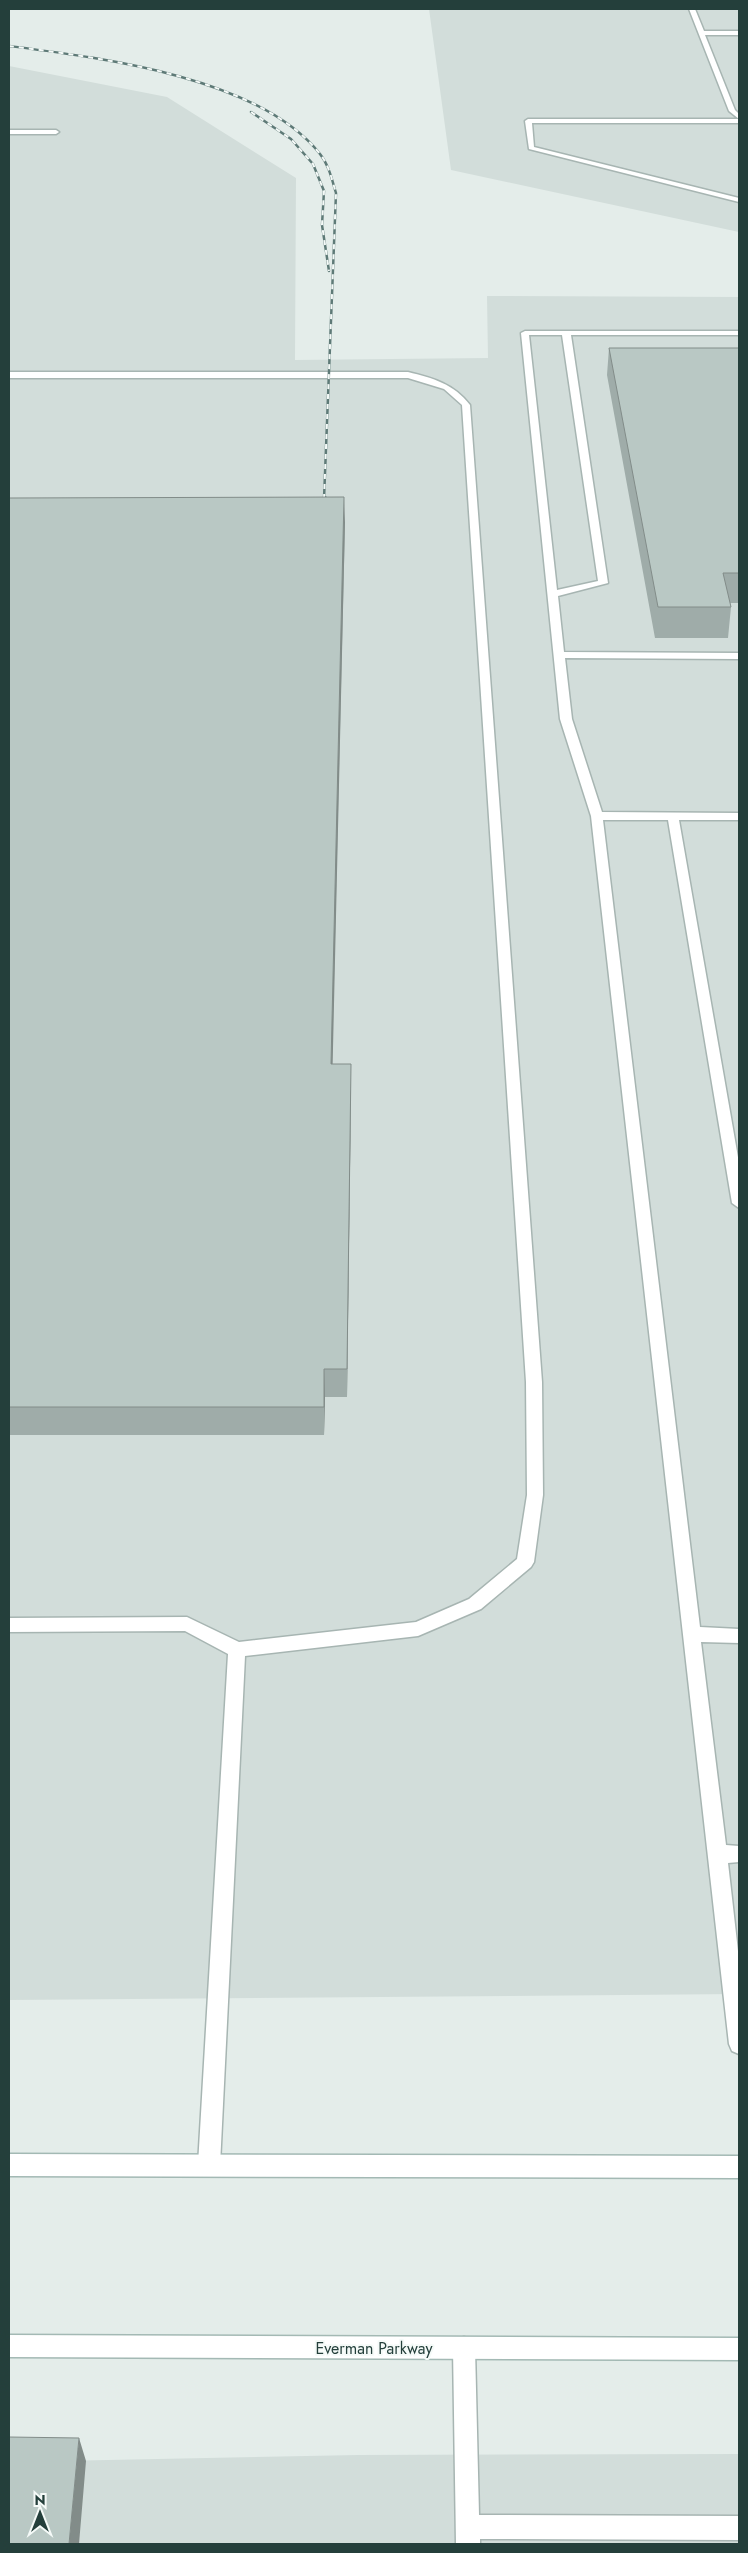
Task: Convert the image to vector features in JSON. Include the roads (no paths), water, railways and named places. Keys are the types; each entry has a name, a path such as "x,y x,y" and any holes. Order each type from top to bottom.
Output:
{"main road":[{"path":"692,9 732,111 739,117"},
{"path":"702,33 739,33"},
{"path":"739,121 528,122 531,148 739,200"},
{"path":"9,132 56,132"},
{"path":"739,333 525,334 566,719 597,816 739,2044"},
{"path":"553,594 603,583 566,334"},
{"path":"9,375 408,375 446,385 458,394 466,405 534,1382 535,1495 525,1562 475,1604 418,1629 237,1650 187,1624 9,1625"},
{"path":"559,655 739,656"},
{"path":"597,816 739,816"},
{"path":"673,816 739,1203"},
{"path":"692,1634 739,1636"},
{"path":"208,2166 237,1650"},
{"path":"717,1854 739,1854"},
{"path":"9,2165 739,2167"},
{"name":"Everman Parkway","path":"9,2346 739,2349"},
{"path":"464,2348 467,2536 739,2528"}],"railway":[{"path":"9,46 132,65 219,89 259,106 293,128 323,158 336,193 324,499"},
{"path":"251,112 291,139 313,164 324,191 322,225 329,271"},
{"path":"324,512 325,498"}]}
